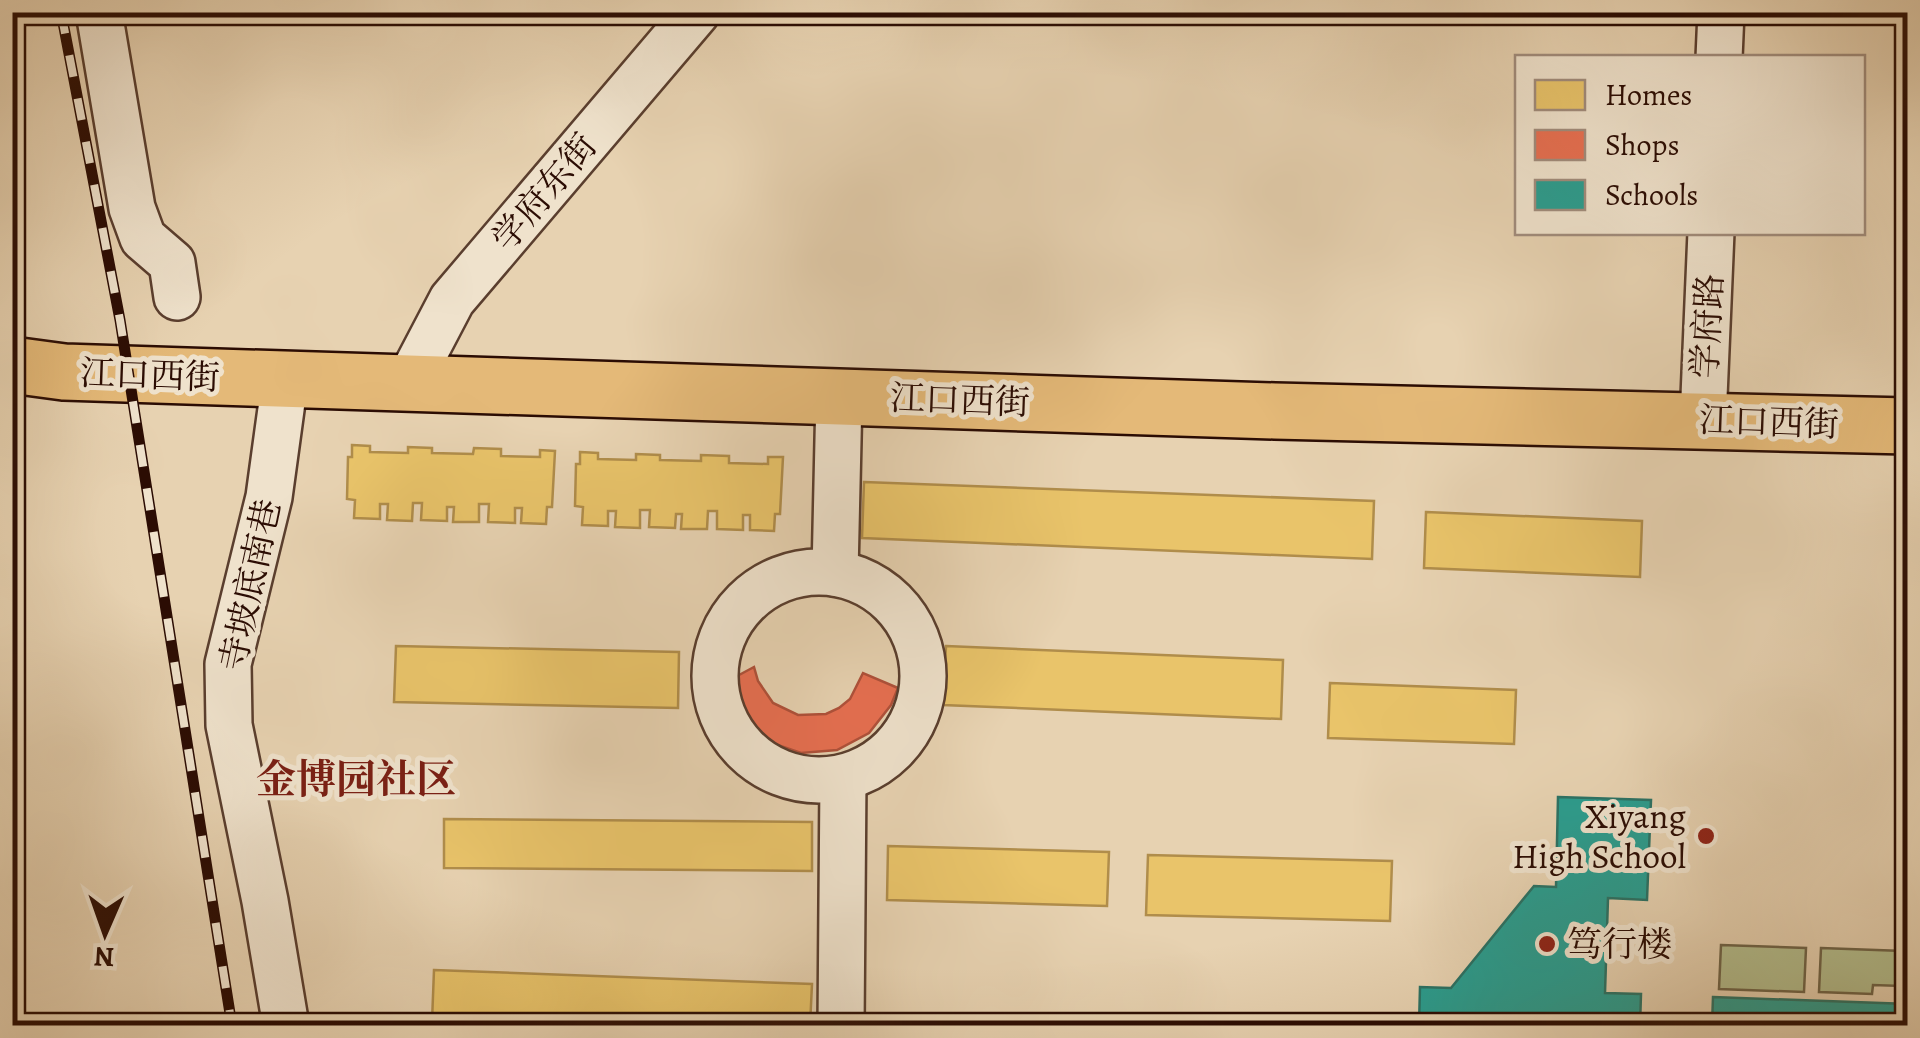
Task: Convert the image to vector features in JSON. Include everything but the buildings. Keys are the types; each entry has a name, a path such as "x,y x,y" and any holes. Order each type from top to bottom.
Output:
{"main road":[{"name":"江口西街","path":"12,365 64,372 408,384 1908,426"}],"street":[{"path":"99,12 132,208 143,238 172,263 177,298"},
{"name":"学府东街","path":"408,384 452,300 697,12"},
{"path":"1719,55 1721,12"},
{"name":"学府路","path":"1703,420 1711,235"},
{"name":"寺坡底南巷","path":"285,380 269,497 228,664 230,726 286,1026"},
{"path":"835,573 839,396"},
{"path":"812,572 835,573 874,588 906,618 922,660 924,682 920,704 899,743 884,759 844,778 821,782 777,772 757,761 727,727 714,684 720,642 741,607 773,582 812,572"},
{"path":"841,1026 844,778"}],"green space":[{"path":"1721,945 1806,948 1804,992 1719,989"},
{"path":"1821,948 1903,951 1902,986 1873,985 1872,994 1819,992"}],"railway":[{"path":"61,12 120,320 232,1026"}],"place":[{"name":"Xiyang High School","path":"1706,836"},
{"name":"笃行楼","path":"1547,944"}],"district":[{"name":"金博园社区","path":"356,779"}]}
